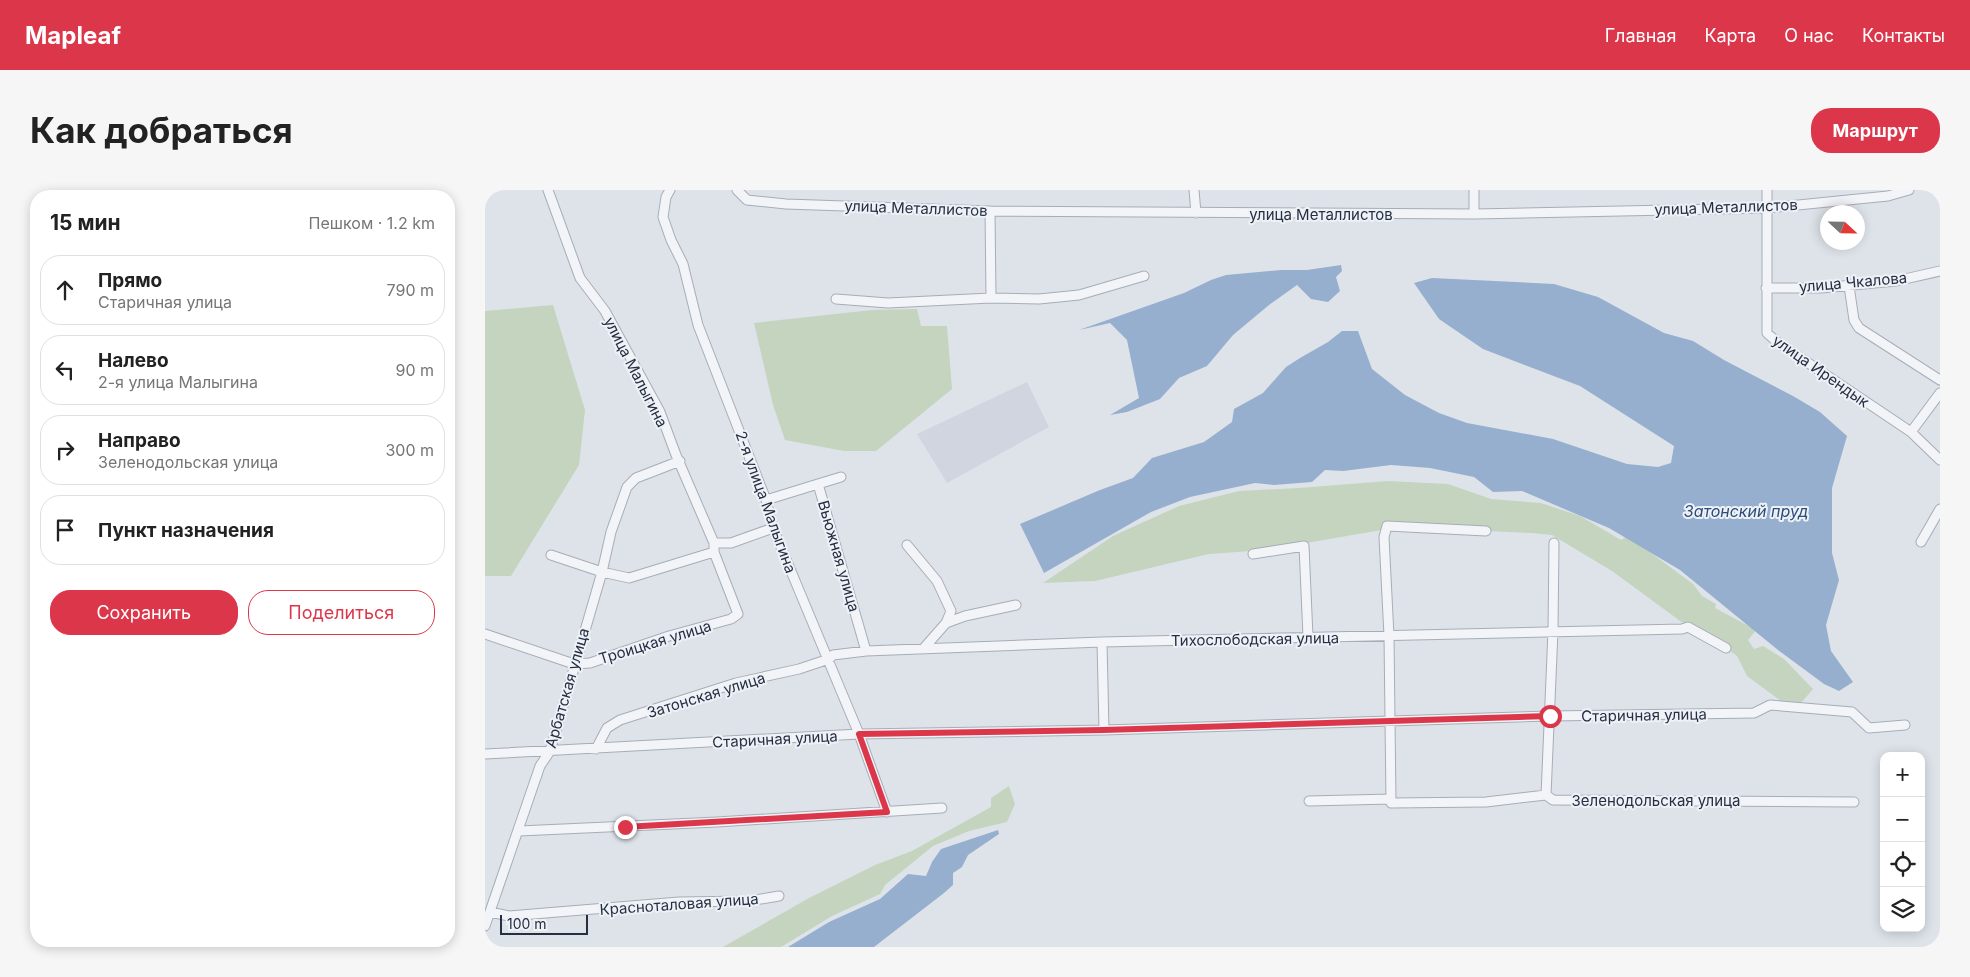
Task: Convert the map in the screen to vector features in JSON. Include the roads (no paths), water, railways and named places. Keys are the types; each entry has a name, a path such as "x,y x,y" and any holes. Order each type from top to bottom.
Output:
{"street":[{"name":"улица Малыгина","path":"548,190 580,278 605,311 661,412 738,614"},
{"name":"2-я улица Малыгина","path":"670,190 666,197 663,218 683,264 698,325 767,500 773,528 829,659 887,812"},
{"name":"улица Металлистов","path":"737,190 747,200 786,204 990,211 1474,214 1767,208 1888,196 1909,190"},
{"path":"1194,190 1196,213"},
{"path":"1474,190 1474,214"},
{"name":"улица Ирендык","path":"1767,190 1767,333 1777,342 1911,432 1940,460"},
{"path":"990,211 991,298"},
{"name":"улица Чкалова","path":"1766,288 1849,286 1896,281 1940,271"},
{"path":"836,299 888,303 991,298 1039,299 1079,295 1144,276"},
{"path":"1849,286 1854,320 1859,328 1940,380"},
{"path":"1911,432 1940,394"},
{"name":"Арбатская улица","path":"485,926 519,832 540,766 550,751 602,572 611,532 627,487 636,478 680,461"},
{"path":"818,484 841,476"},
{"name":"Вьюжная улица","path":"767,500 818,484 867,651"},
{"path":"1921,542 1940,509"},
{"path":"1309,801 1391,801 1389,636 1384,537 1387,526 1485,531"},
{"path":"551,555 602,572 629,578 773,528"},
{"path":"1549,797 1554,544"},
{"path":"907,546 937,581 951,611 946,623 924,648"},
{"path":"1253,554 1304,546 1308,637"},
{"path":"946,623 965,616 1016,605"},
{"name":"Троицкая улица","path":"485,634 574,664 589,663 669,636 731,620 738,614"},
{"name":"Тихослободская улица","path":"829,659 833,656 867,651 924,648 1102,642 1682,629 1687,627 1726,648"},
{"path":"1102,642 1104,730"},
{"name":"Затонская улица","path":"596,749 607,728 620,720 736,683 799,669 829,659"},
{"name":"Старичная улица","path":"485,754 859,734 1104,730 1550,716 1754,713 1770,705 1852,712 1869,728 1905,725"},
{"name":"Зеленодольская улица","path":"1391,801 1486,802 1549,797 1854,802"},
{"path":"519,832 941,808"},
{"name":"Красноталовая улица","path":"490,912 509,916 679,902 749,901 779,896"}],"water":[{"path":"1341,265 1342,271 1336,277 1340,291 1328,302 1311,299 1297,285 1233,335 1207,366 1179,378 1160,399 1127,412 1110,415 1139,398 1127,340 1110,323 1079,330 1184,293 1226,275 1281,270 1307,270"},
{"name":"Затонский пруд","path":"1432,278 1554,284 1598,297 1664,333 1693,341 1724,360 1793,396 1820,412 1847,436 1832,488 1832,553 1839,580 1826,625 1831,651 1853,682 1839,691 1824,684 1778,650 1680,570 1609,528 1522,491 1493,492 1474,477 1430,468 1391,465 1343,471 1325,470 1312,482 1274,485 1255,483 1190,497 1151,512 1044,573 1020,524 1133,478 1152,458 1204,442 1232,422 1234,409 1263,393 1286,367 1328,342 1342,331 1358,331 1372,369 1405,395 1439,413 1467,423 1553,439 1627,464 1658,467 1671,463 1674,446 1580,386 1483,349 1439,319 1414,283"},
{"path":"998,830 999,834 968,855 962,867 953,873 953,885 874,947 788,947 829,922 880,899 908,874 926,876 932,862 941,849"}]}
